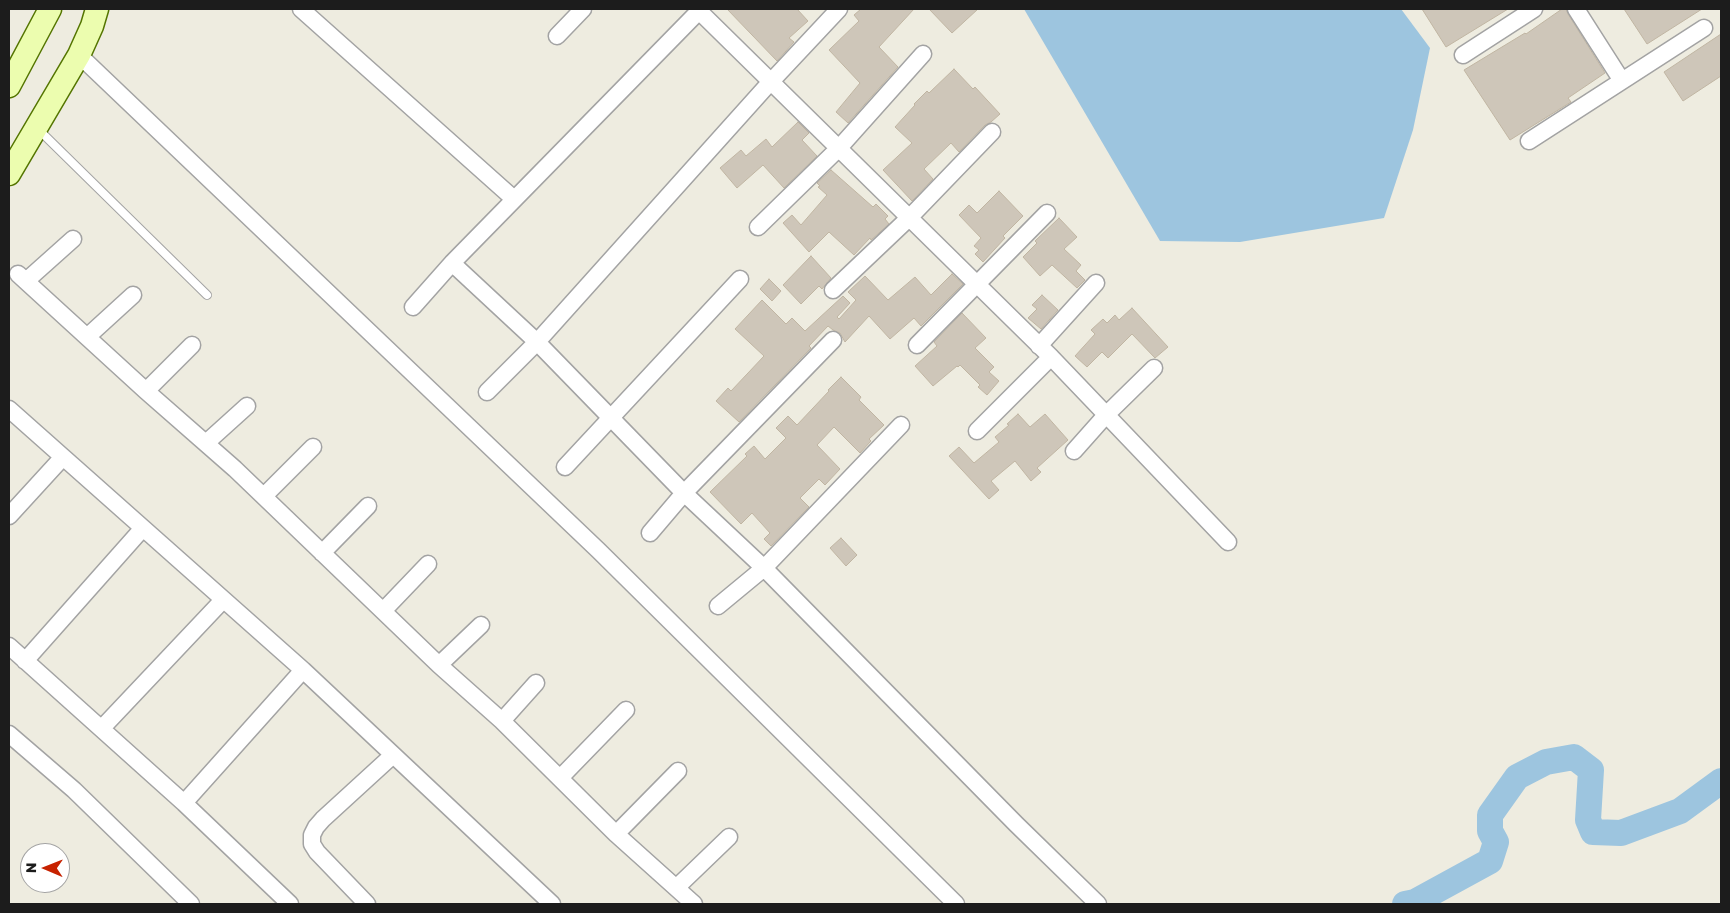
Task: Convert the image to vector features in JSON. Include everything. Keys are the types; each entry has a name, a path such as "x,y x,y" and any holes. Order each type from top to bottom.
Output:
{"main road":[{"path":"9,86 50,9"},
{"path":"9,174 79,55 92,26 97,9"}],"street":[{"path":"301,9 514,199"},
{"path":"558,36 583,9"},
{"path":"487,392 536,342 839,9"},
{"path":"1463,56 1534,9"},
{"path":"1576,9 1622,81"},
{"path":"413,307 452,263 699,10 1051,357 1228,542"},
{"path":"1529,141 1704,28"},
{"path":"758,227 839,148 923,54"},
{"path":"79,55 598,550 956,904"},
{"path":"833,290 910,217 992,132"},
{"path":"917,345 1047,214"},
{"path":"73,238 22,278 264,496 439,665 502,721 616,834 694,904"},
{"path":"452,263 536,342 684,492 764,568 1016,824 1098,904"},
{"path":"564,468 740,279"},
{"path":"1039,346 1096,283"},
{"path":"87,337 134,295"},
{"path":"650,533 684,492 833,340"},
{"path":"146,391 192,344"},
{"path":"978,432 1051,357"},
{"path":"1074,451 1106,415 1154,368"},
{"path":"206,443 247,406"},
{"path":"9,409 303,670 552,904"},
{"path":"718,606 764,568 901,425"},
{"path":"264,496 313,447"},
{"path":"9,516 63,457"},
{"path":"322,553 368,506"},
{"path":"25,660 143,528"},
{"path":"383,611 428,564"},
{"path":"102,728 223,600"},
{"path":"439,665 481,625"},
{"path":"9,646 102,728 290,904"},
{"path":"184,804 303,670"},
{"path":"502,721 536,683"},
{"path":"560,778 626,710"},
{"path":"9,734 74,790 191,904"},
{"path":"367,904 318,852 312,844 312,835 323,819 393,755"},
{"path":"616,834 678,771"},
{"path":"676,888 729,837"}],"lane":[{"path":"37,128 207,295"}],"water":[{"path":"1024,9 1401,9 1430,48 1413,130 1384,218 1240,242 1160,241"}],"building":[{"path":"727,9 797,9 808,21 789,38 794,42 777,61"},
{"path":"861,9 914,9 879,47 898,67 848,123 836,112 860,83 829,50 859,21 854,15"},
{"path":"929,9 978,9 952,33"},
{"path":"1422,9 1508,9 1446,47"},
{"path":"1562,9 1566,9 1605,73 1568,98 1571,102 1510,140 1464,70 1526,34"},
{"path":"1624,9 1702,9 1647,44"},
{"path":"1721,34 1721,76 1683,101 1664,72"},
{"path":"954,69 973,89 975,87 1000,114 985,125 959,152 951,143 924,169 933,179 912,201 883,170 912,143 895,127 927,91 929,93"},
{"path":"798,122 809,133 802,140 817,156 784,188 763,165 737,188 720,168 741,150 746,156 766,139 772,147"},
{"path":"831,170 873,207 876,204 888,216 885,219 889,224 871,240 870,238 854,255 829,232 809,252 783,223 792,215 801,225 827,195 818,187 820,186 817,183"},
{"path":"999,191 1023,216 1003,236 1005,238 983,262 975,254 979,250 974,246 981,238 959,215 969,205 977,213"},
{"path":"1059,218 1077,237 1064,249 1081,265 1076,271 1085,280 1077,288 1052,265 1040,276 1023,257 1037,243 1035,241"},
{"path":"811,256 831,278 822,289 819,286 801,304 783,285"},
{"path":"952,274 963,284 921,326 914,318 890,339 869,316 845,342 840,333 828,326 809,346 811,348 739,422 716,401 728,388 731,391 764,356 735,329 762,300 786,324 792,318 805,331 843,296 850,303 837,317 839,319 856,300 848,292 865,276 888,300 915,277 931,295"},
{"path":"769,279 781,291 772,301 760,289"},
{"path":"1042,295 1058,310 1041,329 1028,318 1037,309 1032,305"},
{"path":"1132,308 1168,347 1155,358 1132,334 1108,358 1102,352 1087,367 1075,356 1095,334 1091,330 1103,319 1107,323 1115,315 1119,320"},
{"path":"962,313 986,338 975,348 994,367 989,372 999,381 987,395 960,365 933,386 915,366 937,346 934,342"},
{"path":"841,377 861,397 859,400 884,425 869,439 871,441 860,453 834,427 817,445 840,469 825,485 819,479 800,498 809,507 771,546 764,539 770,533 752,513 741,524 710,492 747,456 745,454 754,446 765,459 786,438 776,428 788,416 797,425"},
{"path":"1018,414 1030,427 1045,414 1068,440 1037,468 1041,472 1031,481 1015,461 991,481 999,490 989,499 949,456 959,447 974,463 999,442 995,437"},
{"path":"841,538 857,555 846,566 830,548"}],"waterway":[{"path":"1405,904 1415,902 1490,861 1496,842 1490,831 1490,815 1517,777 1546,762 1574,757 1591,770 1588,820 1593,832 1621,833 1680,811 1721,781"}]}
